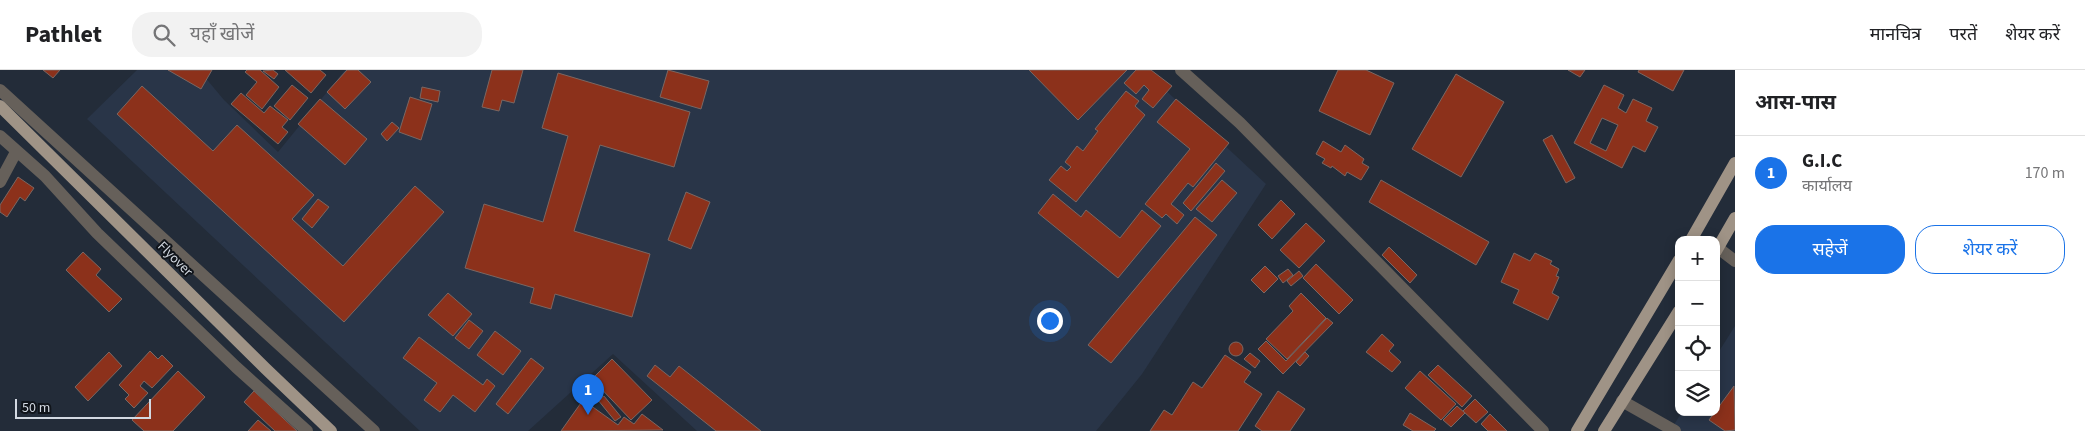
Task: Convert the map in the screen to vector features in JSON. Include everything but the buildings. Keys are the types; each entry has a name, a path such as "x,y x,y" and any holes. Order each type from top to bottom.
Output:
{"main road":[{"name":"Flyover","path":"0,106 245,349 331,431"},
{"path":"1692,236 1735,163"},
{"path":"1720,244 1735,218"},
{"path":"1577,431 1675,267"},
{"path":"1604,431 1675,317"}],"street":[{"path":"1181,70 1240,122 1543,431"},
{"path":"0,90 374,431"},
{"path":"0,136 45,176 104,240 236,367 307,431"},
{"path":"0,182 16,152"},
{"path":"1720,251 1735,261"},
{"path":"1622,401 1675,431"}],"shaded area":[{"path":"137,70 199,70 224,100 278,152 345,70 1144,70 1266,184 1142,374 1096,431 697,431 613,354 528,431 420,431 87,119"},
{"path":"1735,326 1735,431 1670,431 1679,416 1720,416 1720,350"}],"place":[{"name":"G.I.C","path":"588,415"}]}
